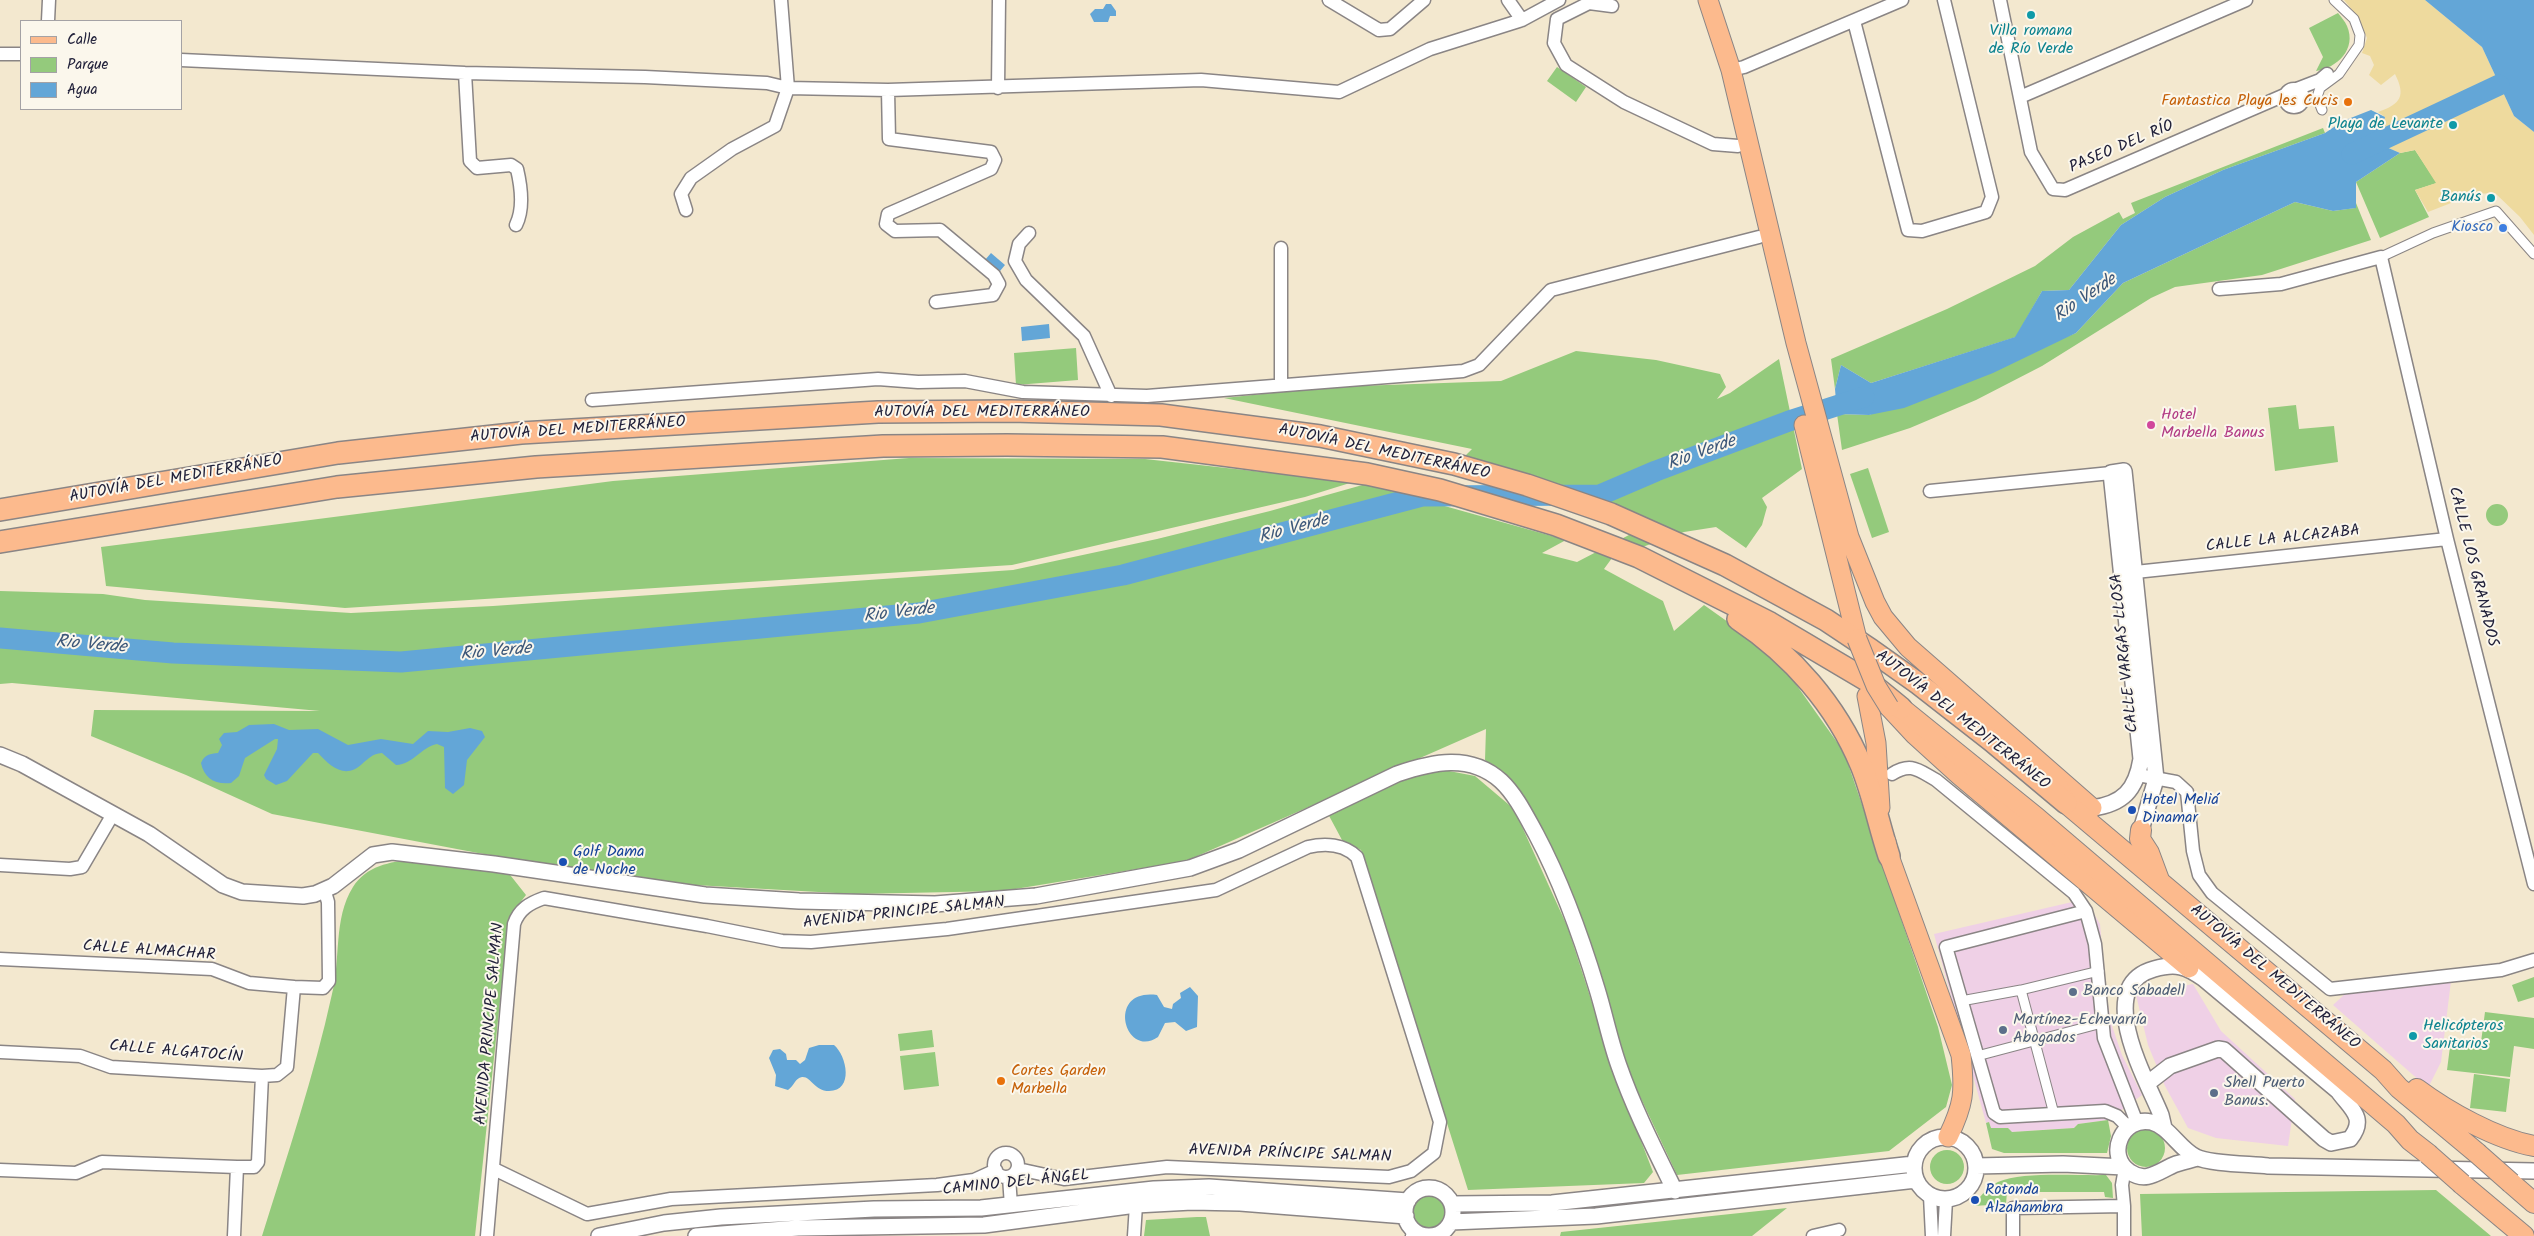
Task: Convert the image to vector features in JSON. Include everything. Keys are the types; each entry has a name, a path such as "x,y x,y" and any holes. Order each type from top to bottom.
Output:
{"highway":[{"name":"AUTOVÍA DEL MEDITERRÁNEO","path":"0,510 338,453 492,436 878,412 1011,411 1161,415 1320,436 1454,464 1527,485 1611,514 1678,543 1826,620 1871,650 1919,684 2077,807 2159,880 2383,1070 2399,1088 2534,1203"},
{"name":"AUTOVÍA DEL MEDITERRÁNEO","path":"0,542 337,487 536,467 883,446 1007,445 1162,448 1330,468 1404,482 1481,501 1565,528 1640,557 1698,584 1818,650 1868,681 1895,707 2045,825 2396,1124 2410,1140 2524,1236"},
{"path":"1698,584 1718,605 1781,651 1815,688 1829,707 1842,726 1861,765 1889,856"},
{"path":"2050,773 2077,807"},
{"path":"2141,830 2140,839 2149,853 2159,880"},
{"path":"2383,1070 2407,1081 2452,1111 2493,1132 2534,1146"},
{"path":"2338,1091 2390,1131 2410,1140"}],"main road":[{"path":"1696,0 1722,82 1759,237 1790,344 1822,469 1876,743 1882,822 1889,856 1961,1055 1963,1095 1961,1108 1948,1137"},
{"path":"1708,0 1730,70 1790,344"},
{"path":"1822,469 1861,571 1883,617 1925,663 2050,773 2077,807"},
{"path":"1855,630 1876,686 1895,707 1915,735 1959,775 2189,968"}],"street":[{"path":"48,20 49,0"},
{"path":"686,210 681,194 691,178 732,149 775,126 788,88 781,0"},
{"path":"998,88 999,0"},
{"path":"1329,0 1379,30 1390,29 1424,0"},
{"path":"1508,0 1522,20"},
{"path":"182,60 466,73 646,77 767,83 788,88 888,90 998,88 1201,80 1339,92 1430,49 1522,20 1559,0"},
{"path":"1730,70 1744,67 1902,0"},
{"path":"1854,21 1908,230 1922,231 1986,212 1992,197 1944,0"},
{"path":"2000,0 2020,97 2246,0"},
{"path":"2322,110 2317,97 2320,88 2359,45 2360,36 2354,19 2334,0"},
{"path":"1612,6 1589,3 1557,19 1554,43 1566,65 1624,102 1713,144 1738,146"},
{"path":"0,54 20,54"},
{"path":"466,73 470,161 477,168 512,165 517,169 521,196 520,217 516,225"},
{"name":"PASEO DEL RÍO","path":"2020,97 2032,152 2053,189 2065,190 2333,74"},
{"path":"888,90 889,139 991,152 995,160 991,169 888,214 886,224 895,231 940,230 994,275 999,284 993,295 936,302"},
{"path":"2218,289 2281,284 2381,257 2433,233 2496,211 2534,254"},
{"path":"1029,233 1019,244 1015,261 1026,280 1084,336 1111,396"},
{"path":"592,400 878,379 918,382 965,381 1023,392 1147,396 1463,371 1479,365 1551,290 1759,237"},
{"path":"1281,248 1281,385"},
{"name":"CALLE LOS GRANADOS","path":"2381,257 2447,539 2534,884"},
{"path":"1930,491 2117,472"},
{"name":"CALLE VARGAS LLOSA","path":"2117,472 2145,728 2156,779 2141,830"},
{"name":"CALLE LA ALCAZABA","path":"2129,572 2447,539"},
{"name":"CALLE VARGAS LLOSA","path":"2077,807 2113,804 2129,792 2138,774 2145,728"},
{"path":"0,755 22,764 149,834 232,890 252,894 304,896 325,892 367,858 380,853 392,852 494,864 705,895 799,901 935,904 1027,897 1166,874 1199,865 1239,850 1397,774 1424,765 1445,762 1466,763 1485,770 1501,781 1516,799 1546,852 1583,945 1627,1086 1675,1191"},
{"path":"1892,774 1902,767 1914,768 1936,780 2074,893 2090,920 2099,971 2102,1023 2132,1125"},
{"path":"2138,774 2176,782 2186,792 2193,851 2199,875 2212,893 2330,989 2501,970 2534,960"},
{"path":"0,865 70,869 82,867 113,814"},
{"name":"AVENIDA PRINCIPE SALMAN","path":"487,1236 514,924 517,916 533,902 544,898 707,926 782,942 811,942 947,929 1216,890 1308,846"},
{"name":"AVENIDA PRÍNCIPE SALMAN","path":"1013,1173 1064,1179 1166,1167 1389,1178 1411,1171 1434,1153 1440,1122 1363,870 1357,857 1346,847 1308,846"},
{"name":"CALLE ALMACHAR","path":"0,959 212,969 249,983 323,988 329,981 328,902 325,892"},
{"path":"2086,911 1946,947 1994,1113 2000,1116 2105,1111 2132,1125"},
{"path":"2148,1083 2170,1066 2218,1049 2231,1054 2324,1139 2331,1143 2350,1139 2358,1127 2354,1110 2338,1091 2189,968 2167,965 2148,971 2134,981 2127,993 2124,1007 2126,1027 2173,1152 2166,1168"},
{"path":"1961,1002 2099,971"},
{"path":"0,1170 76,1173 102,1162 254,1167 258,1162 262,1076 277,1075 287,1067 294,987"},
{"path":"2021,990 2054,1114"},
{"path":"1977,1056 2102,1023"},
{"name":"CALLE ALGATOCÍN","path":"0,1052 80,1056 111,1067 262,1076"},
{"path":"2124,1236 2126,1169 2120,1161 2119,1139 2132,1125 2149,1121 2167,1132 2186,1151 2198,1158 2268,1166 2534,1171"},
{"path":"1948,1137 1964,1144 1970,1150 1976,1166 1971,1185 1955,1198 1946,1200 1930,1196 1916,1180 1914,1164 1918,1152 1937,1138 1948,1137"},
{"path":"2086,1165 2108,1159 2118,1146"},
{"path":"1011,1206 1016,1158 1006,1153 996,1159 996,1170 1002,1176 1013,1173"},
{"path":"1976,1166 2086,1165 2126,1169 2144,1177 2198,1158"},
{"path":"1452,1204 1552,1203 1914,1164"},
{"path":"234,1236 236,1167"},
{"path":"494,1169 587,1214 671,1199 937,1185 974,1180 996,1170"},
{"path":"1451,1222 1596,1216 1916,1180"},
{"name":"CAMINO DEL ÁNGEL","path":"599,1236 664,1223 770,1213 874,1209 954,1210 1011,1206 1107,1192 1209,1187 1407,1208"},
{"path":"1427,1188 1442,1191 1452,1204 1451,1222 1447,1228 1432,1236 1414,1234 1408,1222 1407,1208 1413,1195 1427,1188"},
{"path":"1930,1196 1932,1236"},
{"path":"1944,1236 1946,1200"},
{"path":"2013,1236 2013,1208 2124,1200"},
{"path":"696,1236 984,1225 1136,1206 1192,1202 1407,1208"},
{"path":"1134,1236 1136,1206"},
{"path":"1813,1236 1839,1230"}],"shaded area":[{"path":"2085,899 2100,924 2106,994 2112,1026 2122,1055 2142,1095 2108,1120 2078,1124 2074,1128 2011,1132 2008,1128 1991,1128 1989,1122 1986,1123 1934,934"},
{"path":"2451,981 2441,1062 2428,1088 2333,1005 2346,993"},
{"path":"2193,984 2221,1031 2295,1099 2288,1146 2216,1138 2188,1128 2165,1086 2148,1045 2136,995"}],"green space":[{"path":"2338,13 2346,24 2349,34 2347,50 2338,62 2316,71 2323,57 2309,28"},
{"path":"1557,67 1586,87 1576,102 1547,81"},
{"path":"2323,128 2325,133 2223,170 2165,197 2121,225 2069,290 2042,291 2016,337 1871,383 1841,365 1835,389 1831,359 1947,309 2035,266 2073,237 2119,212 2123,219 2135,213 2131,203"},
{"path":"2415,150 2437,183 2415,190 2429,217 2380,238 2356,182 2400,153"},
{"path":"2295,202 2333,211 2355,208 2356,203 2371,240 2262,275 2175,287 2151,298 2042,366 1976,400 1910,428 1842,450 1837,414 1869,415 2076,333 2123,283"},
{"path":"1076,348 1078,380 1016,385 1014,353"},
{"path":"1576,351 1656,360 1720,374 1726,387 1717,399 1730,393 1779,359 1802,469 1762,498 1767,507 1762,525 1746,548 1716,527 1684,532 1612,558 1604,569 1663,601 1674,631 1704,605 1776,656 1844,752 1938,1027 1952,1085 1946,1107 1889,1151 1677,1175 1620,1054 1606,994 1575,900 1523,794 1485,760 1486,729 1186,861 1003,891 854,894 677,884 478,853 272,814 186,775 91,736 94,710 320,711 12,683 0,684 0,591 103,594 145,600 351,613 493,606 1013,570 1157,539 1270,511 1366,484 1566,540 1542,553 1577,562 1654,522 1581,491 1465,456 1472,449 1224,398 1329,387 1501,381"},
{"path":"2296,405 2299,429 2334,426 2338,462 2275,471 2268,408"},
{"path":"909,458 1145,459 1353,482 1305,497 1012,565 345,608 106,586 101,547 613,481"},
{"path":"1868,468 1889,532 1872,538 1850,474"},
{"path":"2497,504 2505,507 2508,515 2505,523 2497,526 2489,523 2486,515 2489,507"},
{"path":"1444,770 1475,776 1514,809 1568,928 1614,1071 1653,1172 1644,1183 1468,1190 1361,850 1342,840 1327,812 1407,776"},
{"path":"413,859 507,871 526,895 509,917 475,1236 262,1236 300,1116 325,1025 335,981 340,926 347,899 358,880 365,874 379,866"},
{"path":"2534,977 2534,997 2518,1002 2512,985"},
{"path":"2485,1012 2534,1018 2534,1049 2514,1046 2510,1077 2447,1070 2451,1039 2481,1042"},
{"path":"932,1030 934,1047 900,1051 898,1034"},
{"path":"935,1052 939,1086 904,1090 900,1056"},
{"path":"2474,1074 2510,1079 2506,1112 2470,1108"},
{"path":"2108,1120 2111,1136 2107,1153 2004,1153 1992,1149 1986,1123 1989,1122 1991,1128 2008,1128 2012,1132 2074,1128 2078,1124"},
{"path":"2146,1129 2160,1134 2165,1148 2160,1162 2146,1167 2132,1162 2127,1148 2132,1134"},
{"path":"1947,1150 1954,1151 1959,1155 1963,1160 1963,1174 1959,1179 1954,1183 1947,1184 1940,1183 1935,1179 1931,1174 1930,1167 1931,1160 1935,1155 1940,1151"},
{"path":"2106,1175 2112,1183 2113,1198 2105,1197 2104,1192 2007,1192 2006,1204 1973,1206 1990,1187 1998,1182 2021,1176"},
{"path":"2436,1190 2491,1236 2142,1236 2140,1194"},
{"path":"1430,1195 1442,1200 1447,1212 1442,1224 1430,1229 1418,1224 1413,1212 1418,1200"},
{"path":"1787,1208 1752,1236 1560,1236 1561,1232"},
{"path":"1206,1217 1210,1236 1144,1236 1146,1220"}],"sand":[{"name":"Playa de Levante","path":"2344,0 2425,0 2482,47 2514,116 2534,132 2534,235 2520,217 2495,193 2474,194 2428,212 2415,190 2436,183 2415,150 2400,153 2377,143 2385,117 2378,112 2392,106 2396,102 2401,94 2400,88 2395,74 2381,85 2369,75 2374,65 2370,56 2362,53 2367,38 2358,17"}],"water":[{"path":"2425,0 2534,0 2534,132 2514,116 2482,47"},
{"path":"1106,4 1111,4 1116,11 1116,16 1110,16 1108,22 1094,22 1090,14 1095,9 1103,9"},
{"path":"2371,110 2385,117 2377,143 2400,153 2356,182 2356,208 2333,211 2295,202 2123,283 2076,333 1993,373 1904,408 1869,415 1837,414 1835,389 1841,365 1871,383 2015,337 2042,291 2069,290 2121,225 2165,197 2223,170 2325,133 2343,121"},
{"path":"991,253 1005,265 1000,271 985,260"},
{"path":"1049,324 1050,338 1022,341 1021,327"},
{"path":"274,724 289,730 318,729 348,745 381,739 413,744 428,731 448,732 470,728 482,731 485,737 467,760 464,785 453,794 445,788 444,747 437,744 426,748 413,759 402,764 396,765 382,753 373,755 356,769 350,771 338,769 318,753 313,753 287,781 276,785 266,779 264,775 277,749 278,739 275,739 245,758 239,776 231,783 215,782 205,773 201,763 206,756 218,753 222,745 219,739 224,733 237,732 249,725"},
{"path":"1190,987 1198,996 1197,1027 1186,1031 1175,1022 1165,1023 1158,1037 1146,1042 1137,1039 1129,1032 1126,1022 1126,1011 1131,1002 1141,996 1157,995 1164,1007 1172,1009 1173,1004 1181,998 1180,993"},
{"path":"819,1045 834,1045 839,1050 846,1072 842,1085 837,1089 824,1090 805,1077 802,1077 788,1090 775,1086 776,1075 769,1058 773,1050 780,1049 786,1054 787,1060 796,1060 800,1064 805,1060 809,1048"}],"waterway":[{"name":"Rio Verde","path":"2352,154 2499,85"},
{"name":"Rio Verde","path":"0,638 173,653 401,662 919,613 1123,575 1422,496 1600,495 1656,471 1789,421 1864,397"}],"place":[{"name":"Villa romana de Río Verde","path":"2031,15"},
{"name":"Fantastica Playa les Cucis","path":"2348,102"},
{"name":"Playa de Levante","path":"2453,125"},
{"name":"Banús","path":"2491,198"},
{"name":"Kiosco","path":"2503,228"},
{"name":"Hotel Marbella Banus","path":"2151,425"},
{"name":"Hotel Meliá Dinamar","path":"2132,810"},
{"name":"Golf Dama de Noche","path":"563,862"},
{"name":"Banco Sabadell","path":"2073,992"},
{"name":"Martínez-Echevarría Abogados","path":"2003,1030"},
{"name":"Helicópteros Sanitarios","path":"2413,1036"},
{"name":"Cortes Garden Marbella","path":"1001,1081"},
{"name":"Shell Puerto Banus.","path":"2214,1093"},
{"name":"Rotonda Alzahambra","path":"1975,1200"}]}
